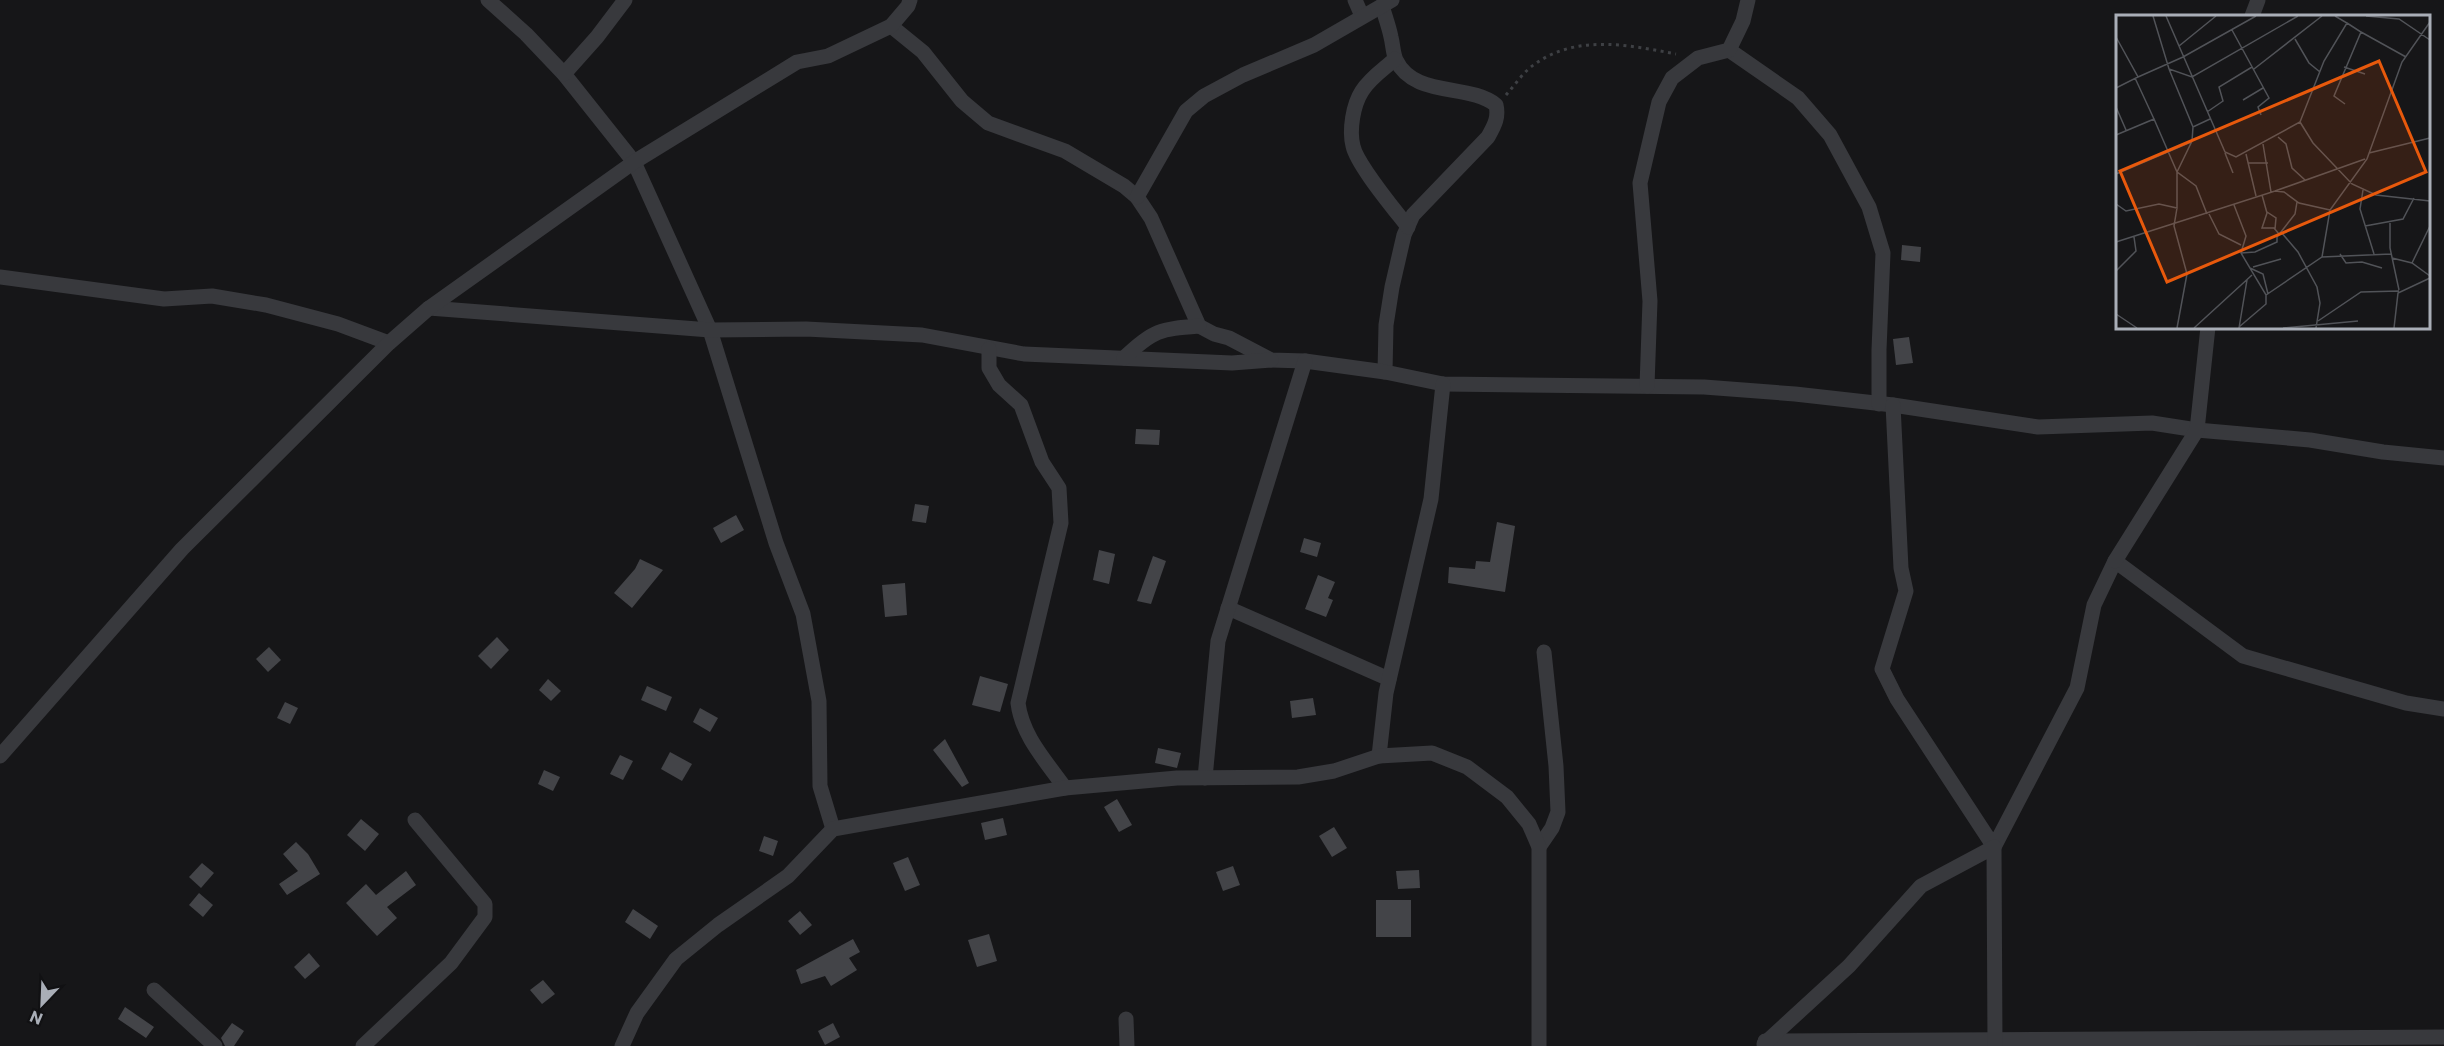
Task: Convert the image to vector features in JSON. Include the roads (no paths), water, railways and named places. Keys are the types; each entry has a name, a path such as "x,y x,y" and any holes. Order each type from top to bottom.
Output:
{"street":[{"path":"488,0 526,34 564,74 634,162 710,330 776,543 802,614 819,701 820,786 833,829"},
{"path":"564,74 597,37 625,0"},
{"path":"0,756 183,549 389,343 429,308 634,162 797,62 828,57 891,26 908,6 910,0"},
{"path":"1355,0 1362,16"},
{"path":"1647,386 1650,301 1640,183 1659,102 1672,78 1698,58 1729,50 1743,21 1748,0"},
{"path":"2252,15 2258,0"},
{"path":"1137,197 1186,111 1214,91 1243,75 1314,45 1387,3 1395,59 1401,69 1414,79 1431,86 1488,99 1496,105 1498,113 1495,125 1488,137 1413,215 1392,287 1386,325 1385,372"},
{"path":"891,26 923,52 962,100 988,123 1065,151 1124,186 1137,197 1151,218 1199,326"},
{"path":"1729,50 1798,99 1830,135 1869,207 1883,253 1879,350 1901,568 1906,591 1882,669 1897,699 1994,847"},
{"path":"1395,59 1369,81 1360,93 1353,119 1353,147 1371,178 1408,227"},
{"path":"0,277 164,299 212,296 266,304 338,324 389,343"},
{"path":"429,308 710,330 806,329 922,335 1024,354 1232,363 1271,360 1305,361 1385,372 1443,384 1704,387 1795,394 2038,427 2152,423 2197,430 2310,440 2383,452 2444,458"},
{"path":"1124,358 1144,339 1164,328 1199,326 1214,334 1229,338 1271,360"},
{"path":"1995,1042 1994,847 2077,688 2094,605 2115,561 2197,430 2208,328"},
{"path":"989,349 989,368 999,385 1021,405 1042,462 1059,488 1060,523 1018,703 1020,719 1028,735 1065,788"},
{"path":"1205,778 1218,641 1305,361"},
{"path":"1379,756 1389,679 1431,499 1443,384"},
{"path":"2115,561 2243,656 2406,703 2444,709"},
{"path":"1228,608 1389,679"},
{"path":"1539,847 1552,828 1558,812 1556,766 1544,652"},
{"path":"622,1046 637,1013 676,959 718,925 788,876 833,829 1065,788 1177,778 1298,777 1334,771 1379,756 1432,753 1467,767 1507,797 1529,824 1539,847 1539,1046"},
{"path":"363,1046 451,963 482,922 486,912 485,904 415,820"},
{"path":"1764,1043 1849,966 1921,886 1994,847"},
{"path":"154,990 215,1046"},
{"path":"1126,1019 1127,1046"},
{"path":"1764,1043 2444,1037"}]}
